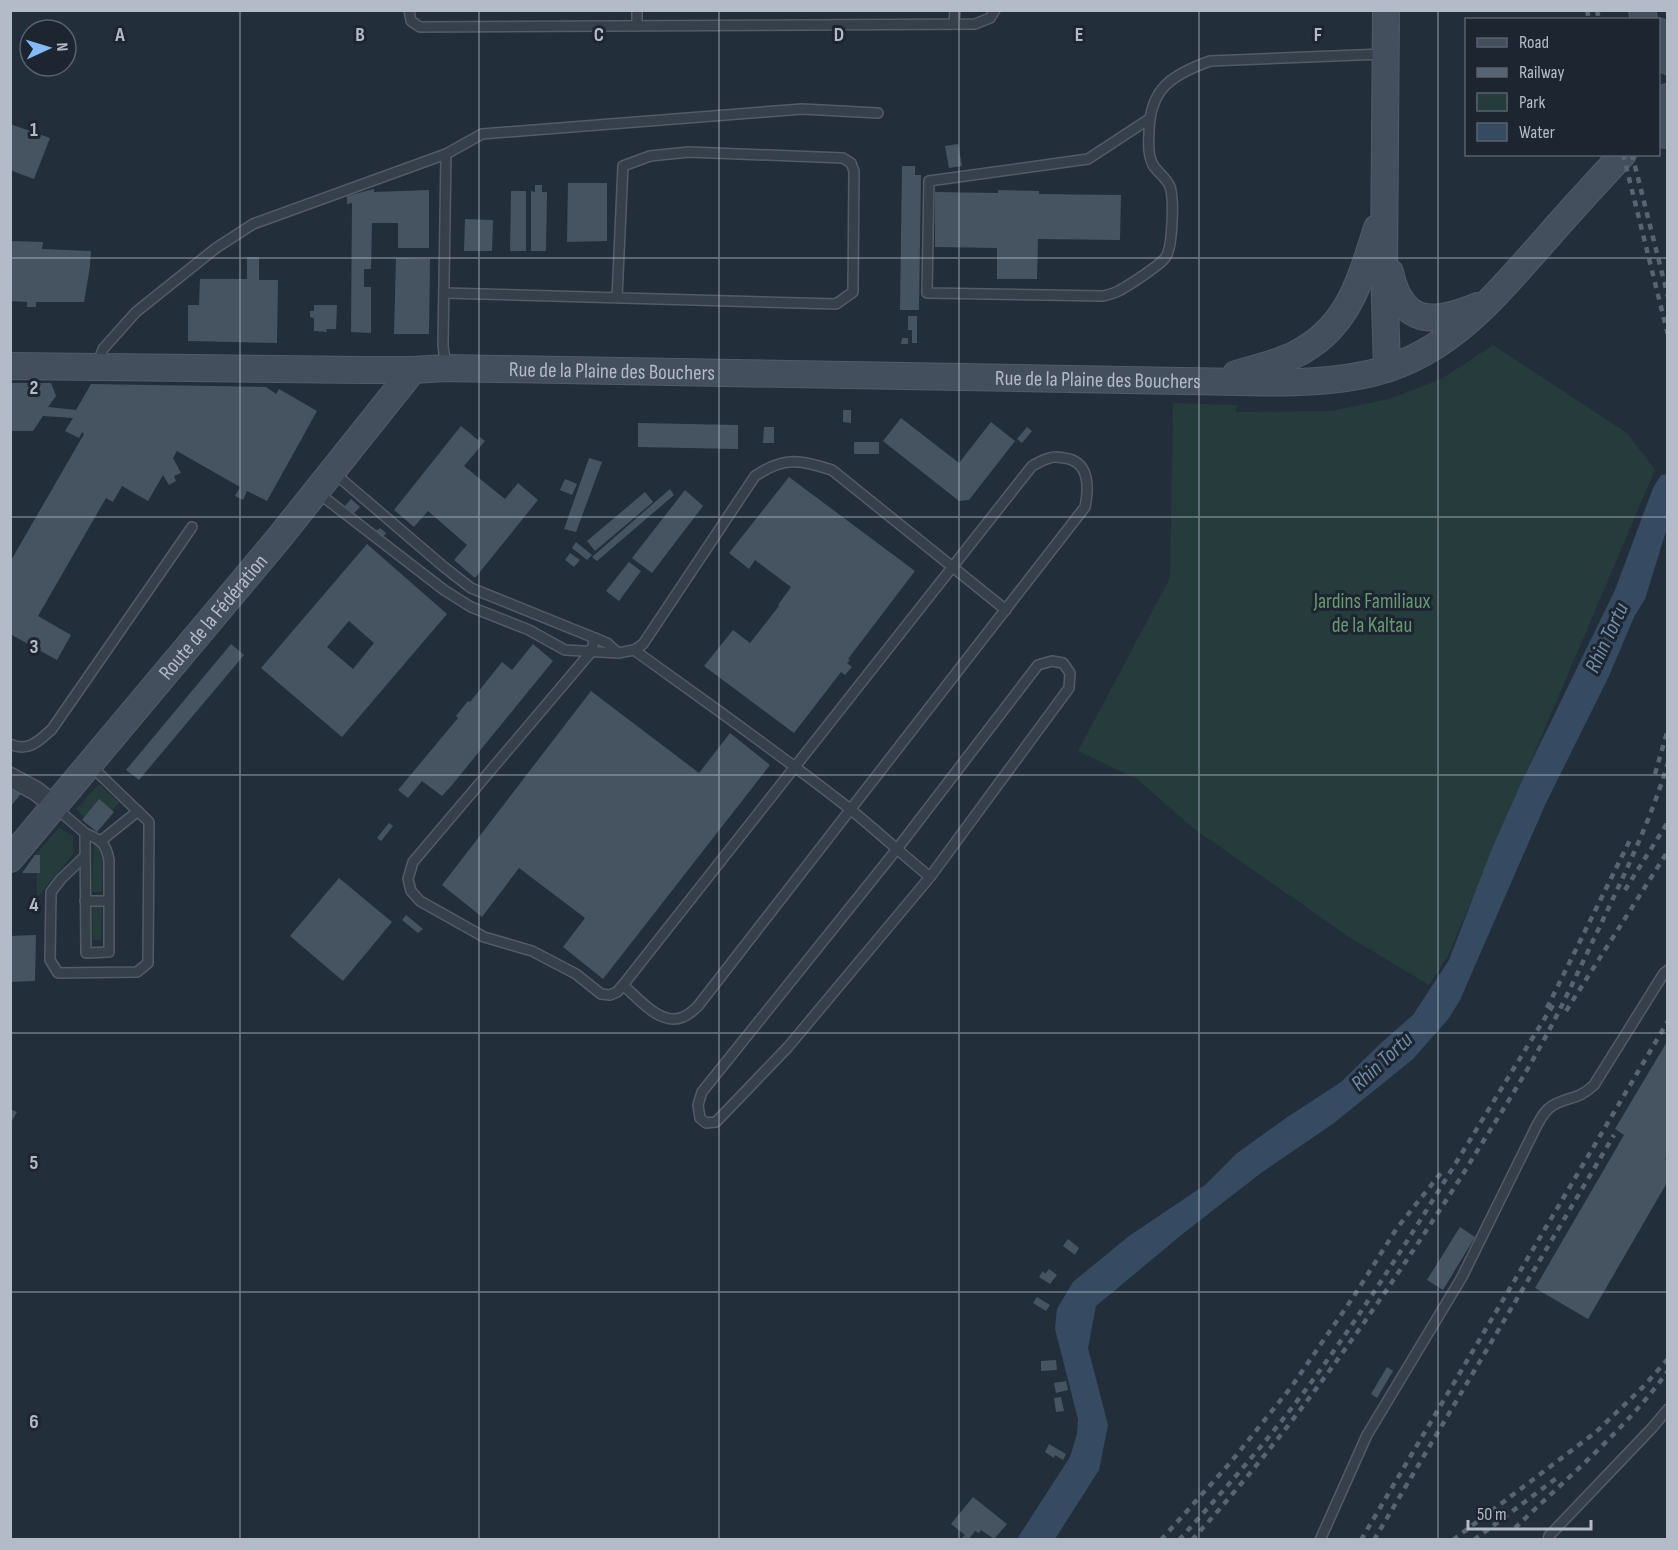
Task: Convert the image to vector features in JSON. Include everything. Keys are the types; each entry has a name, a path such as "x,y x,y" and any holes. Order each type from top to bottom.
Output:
{"street":[{"name":"Rue de la Plaine des Bouchers","path":"10,366 414,370 446,368 1214,381 1324,380 1365,375 1386,369 1386,10"},
{"path":"1660,34 1668,61"},
{"path":"1572,208 1586,180 1603,156"},
{"path":"1386,369 1431,350 1461,328 1492,300 1572,208 1621,156"},
{"name":"Rue de la Plaine des Bouchers","path":"1214,381 1287,358 1313,344 1330,331 1355,292 1385,205"},
{"path":"1385,205 1390,270 1404,306 1419,317 1435,319 1460,313 1492,300"},
{"name":"Route de la Fédération","path":"10,860 325,482 414,370"},
{"path":"10,777 36,790 55,806"}],"lane":[{"path":"409,10 411,21 420,27 975,24 990,18 995,10"},
{"path":"637,10 637,26"},
{"path":"954,24 955,10"},
{"path":"1149,119 1088,159 929,181 927,294 1103,296 1118,292 1165,258 1170,249 1172,194 1169,184 1154,166 1148,151 1149,119 1155,96 1169,81 1189,69 1210,61 1386,54"},
{"path":"96,367 103,349 136,312 216,248 253,224 446,154 482,134 802,109 878,113"},
{"path":"444,293 617,298 836,304 853,292 855,171 851,163 843,158 689,152 650,156 624,166 617,298"},
{"path":"446,154 443,346 446,368"},
{"path":"595,638 591,652 413,862 408,879 411,891 420,901 484,937 532,951 576,975 601,994 610,995 617,992 623,985 1032,466 1052,456 1069,458 1081,467 1087,478 1089,490 1086,507 699,1006 682,1018 670,1019 660,1016 623,985"},
{"path":"325,482 444,590 471,607 529,630 565,650 618,653 634,650 643,644 755,476 772,465 788,461 807,462 832,470 1006,610"},
{"path":"325,482 471,588 607,643 618,653"},
{"path":"10,744 15,747 27,747 39,742 52,729 192,527"},
{"path":"634,650 795,767 851,810 930,877"},
{"path":"1052,661 1063,663 1070,673 1069,688 930,877 788,1047 716,1122 706,1123 700,1118 698,1105 702,1092 897,849 1038,664 1052,661"},
{"path":"85,856 51,892 50,960 58,973 137,972 148,963 149,822 90,765"},
{"path":"55,806 85,833 102,840 107,847 109,952 86,952 85,833"},
{"path":"102,840 138,811"},
{"path":"85,901 109,901"},
{"path":"1320,1539 1367,1435 1462,1277 1537,1125 1553,1105 1576,1098 1594,1084 1668,970"},
{"path":"1548,1539 1668,1408"}],"green space":[{"name":"Jardins Familiaux de la Kaltau","path":"1493,345 1627,433 1655,470 1448,956 1429,985 1349,937 1193,828 1137,779 1078,751 1170,578 1173,403 1237,405 1236,412 1331,411 1389,399 1441,379"},
{"path":"99,784 119,802 113,811 99,800 84,818 76,809"},
{"path":"59,828 73,836 73,854 37,898 40,856 35,855"},
{"path":"94,842 103,849 102,892 92,892"},
{"path":"93,906 102,906 101,940 93,940"}],"water":[{"name":"Rhin Tortu","path":"1667,474 1667,528 1645,599 1634,617 1609,676 1545,805 1460,1000 1449,1018 1413,1059 1334,1123 1261,1173 1185,1232 1096,1306 1088,1348 1108,1425 1099,1470 1055,1539 1017,1539 1070,1457 1077,1434 1078,1419 1055,1329 1057,1309 1073,1282 1129,1236 1205,1185 1236,1154 1341,1082 1413,1015 1449,960 1491,851 1522,781 1615,590 1653,488 1661,475"}],"building":[{"path":"10,124 50,138 34,179 10,170"},
{"path":"958,144 962,166 949,168 945,146"},
{"path":"902,166 915,166 915,175 921,175 919,310 900,310"},
{"path":"568,183 607,183 607,241 567,242"},
{"path":"535,185 542,185 542,192 547,192 546,251 531,251 531,191 535,192"},
{"path":"374,189 374,192 429,190 429,248 398,248 398,223 372,223 371,269 364,269 364,287 371,287 371,333 351,332 352,203 347,204 347,196"},
{"path":"998,190 1039,191 1039,194 1121,195 1120,240 1038,239 1037,279 997,279 997,248 935,247 935,192 998,193"},
{"path":"511,191 526,191 526,251 510,251"},
{"path":"465,219 493,220 492,251 464,251"},
{"path":"10,241 43,242 42,249 91,251 84,302 36,302 36,307 27,307 27,302 10,301"},
{"path":"247,257 259,257 259,280 278,280 277,343 188,341 188,305 199,305 200,279 247,279"},
{"path":"396,258 430,259 429,334 394,334"},
{"path":"314,305 337,305 336,329 326,329 327,332 314,331 314,318 310,317 310,311 314,311"},
{"path":"908,316 917,316 917,343 912,343 912,330 908,330"},
{"path":"902,338 908,338 908,344 901,344"},
{"path":"10,383 51,383 56,396 48,407 76,410 91,384 266,387 276,394 279,389 317,411 267,501 247,491 243,500 235,496 240,487 177,451 173,458 181,473 174,476 176,481 169,485 163,475 148,501 122,486 113,502 106,498 38,616 71,635 57,660 10,634 10,562 84,434 82,432 79,438 65,431 73,418 43,416 33,431 10,431"},
{"path":"843,410 851,410 851,423 843,422"},
{"path":"901,418 959,463 991,422 1015,441 969,500 959,501 883,441"},
{"path":"638,423 738,425 738,449 638,447"},
{"path":"461,426 478,440 480,437 485,441 464,466 505,499 518,483 538,500 475,578 454,560 467,545 428,511 414,527 394,510"},
{"path":"764,427 774,427 774,443 763,443"},
{"path":"1027,427 1032,431 1022,443 1017,439"},
{"path":"854,442 879,442 879,454 854,454"},
{"path":"589,458 602,462 576,532 564,529"},
{"path":"789,477 915,571 848,659 850,660 847,663 852,667 845,675 841,672 794,733 704,666 733,630 750,643 791,587 755,560 749,569 729,553"},
{"path":"565,479 577,484 572,495 560,490"},
{"path":"670,489 674,495 597,561 592,557"},
{"path":"685,490 703,506 652,573 632,558"},
{"path":"645,492 653,502 595,551 587,541"},
{"path":"351,499 360,507 354,513 345,506"},
{"path":"380,528 386,533 383,537 376,531"},
{"path":"576,542 592,555 587,560 572,548"},
{"path":"367,544 447,614 342,737 261,668","holes":["349,621 374,643 353,669 327,647"]},
{"path":"570,553 580,560 574,567 565,560"},
{"path":"629,562 641,571 619,601 606,591"},
{"path":"231,644 244,655 139,780 126,770"},
{"path":"533,644 553,661 442,796 422,781 408,798 398,790 502,662 512,670"},
{"path":"591,691 699,773 730,733 770,765 603,979 563,947 585,918 519,868 482,917 442,885"},
{"path":"10,788 21,794 10,807"},
{"path":"99,799 114,812 97,832 82,820"},
{"path":"389,823 393,826 381,841 377,838"},
{"path":"35,855 40,855 40,873 22,873"},
{"path":"339,878 392,922 343,981 290,936"},
{"path":"406,915 423,929 418,933 402,920"},
{"path":"36,935 35,981 10,982 10,936"},
{"path":"1668,1040 1668,1155 1665,1159 1668,1160 1668,1181 1588,1319 1535,1288 1624,1135 1615,1129"},
{"path":"10,1109 17,1112 12,1121 10,1121"},
{"path":"1460,1227 1475,1237 1443,1290 1427,1280"},
{"path":"1068,1239 1079,1248 1075,1255 1063,1246"},
{"path":"1049,1269 1057,1275 1050,1284 1039,1277 1043,1271 1045,1274"},
{"path":"1037,1297 1050,1305 1046,1311 1033,1303"},
{"path":"1056,1360 1057,1370 1041,1371 1041,1361"},
{"path":"1387,1367 1393,1371 1377,1398 1371,1394"},
{"path":"1066,1381 1068,1390 1056,1393 1054,1383"},
{"path":"1061,1397 1064,1411 1056,1412 1054,1398"},
{"path":"1049,1444 1066,1454 1063,1460 1055,1455 1054,1458 1045,1452"},
{"path":"973,1497 1007,1524 994,1539 981,1530 979,1533 975,1531 969,1539 961,1539 965,1535 951,1524"}],"railway":[{"path":"1587,10 1589,18"},
{"path":"1597,10 1599,18"},
{"path":"1623,156 1668,335"},
{"path":"1633,156 1668,297"},
{"path":"1655,774 1668,729"},
{"path":"1192,1540 1266,1453 1335,1363 1432,1222 1506,1105 1553,1022 1629,865 1668,763"},
{"path":"1625,890 1668,822"},
{"path":"1547,1008 1631,838"},
{"path":"1566,1011 1668,851"},
{"path":"1179,1540 1302,1395 1350,1328 1410,1236 1555,1002"},
{"path":"1361,1540 1668,1021"},
{"path":"1374,1540 1614,1135"},
{"path":"1161,1540 1230,1463 1292,1386 1354,1296 1397,1228 1441,1173"},
{"path":"1453,1540 1596,1432 1643,1387 1668,1359"},
{"path":"1515,1528 1614,1433 1668,1371"},
{"path":"1474,1540 1558,1477"}]}
